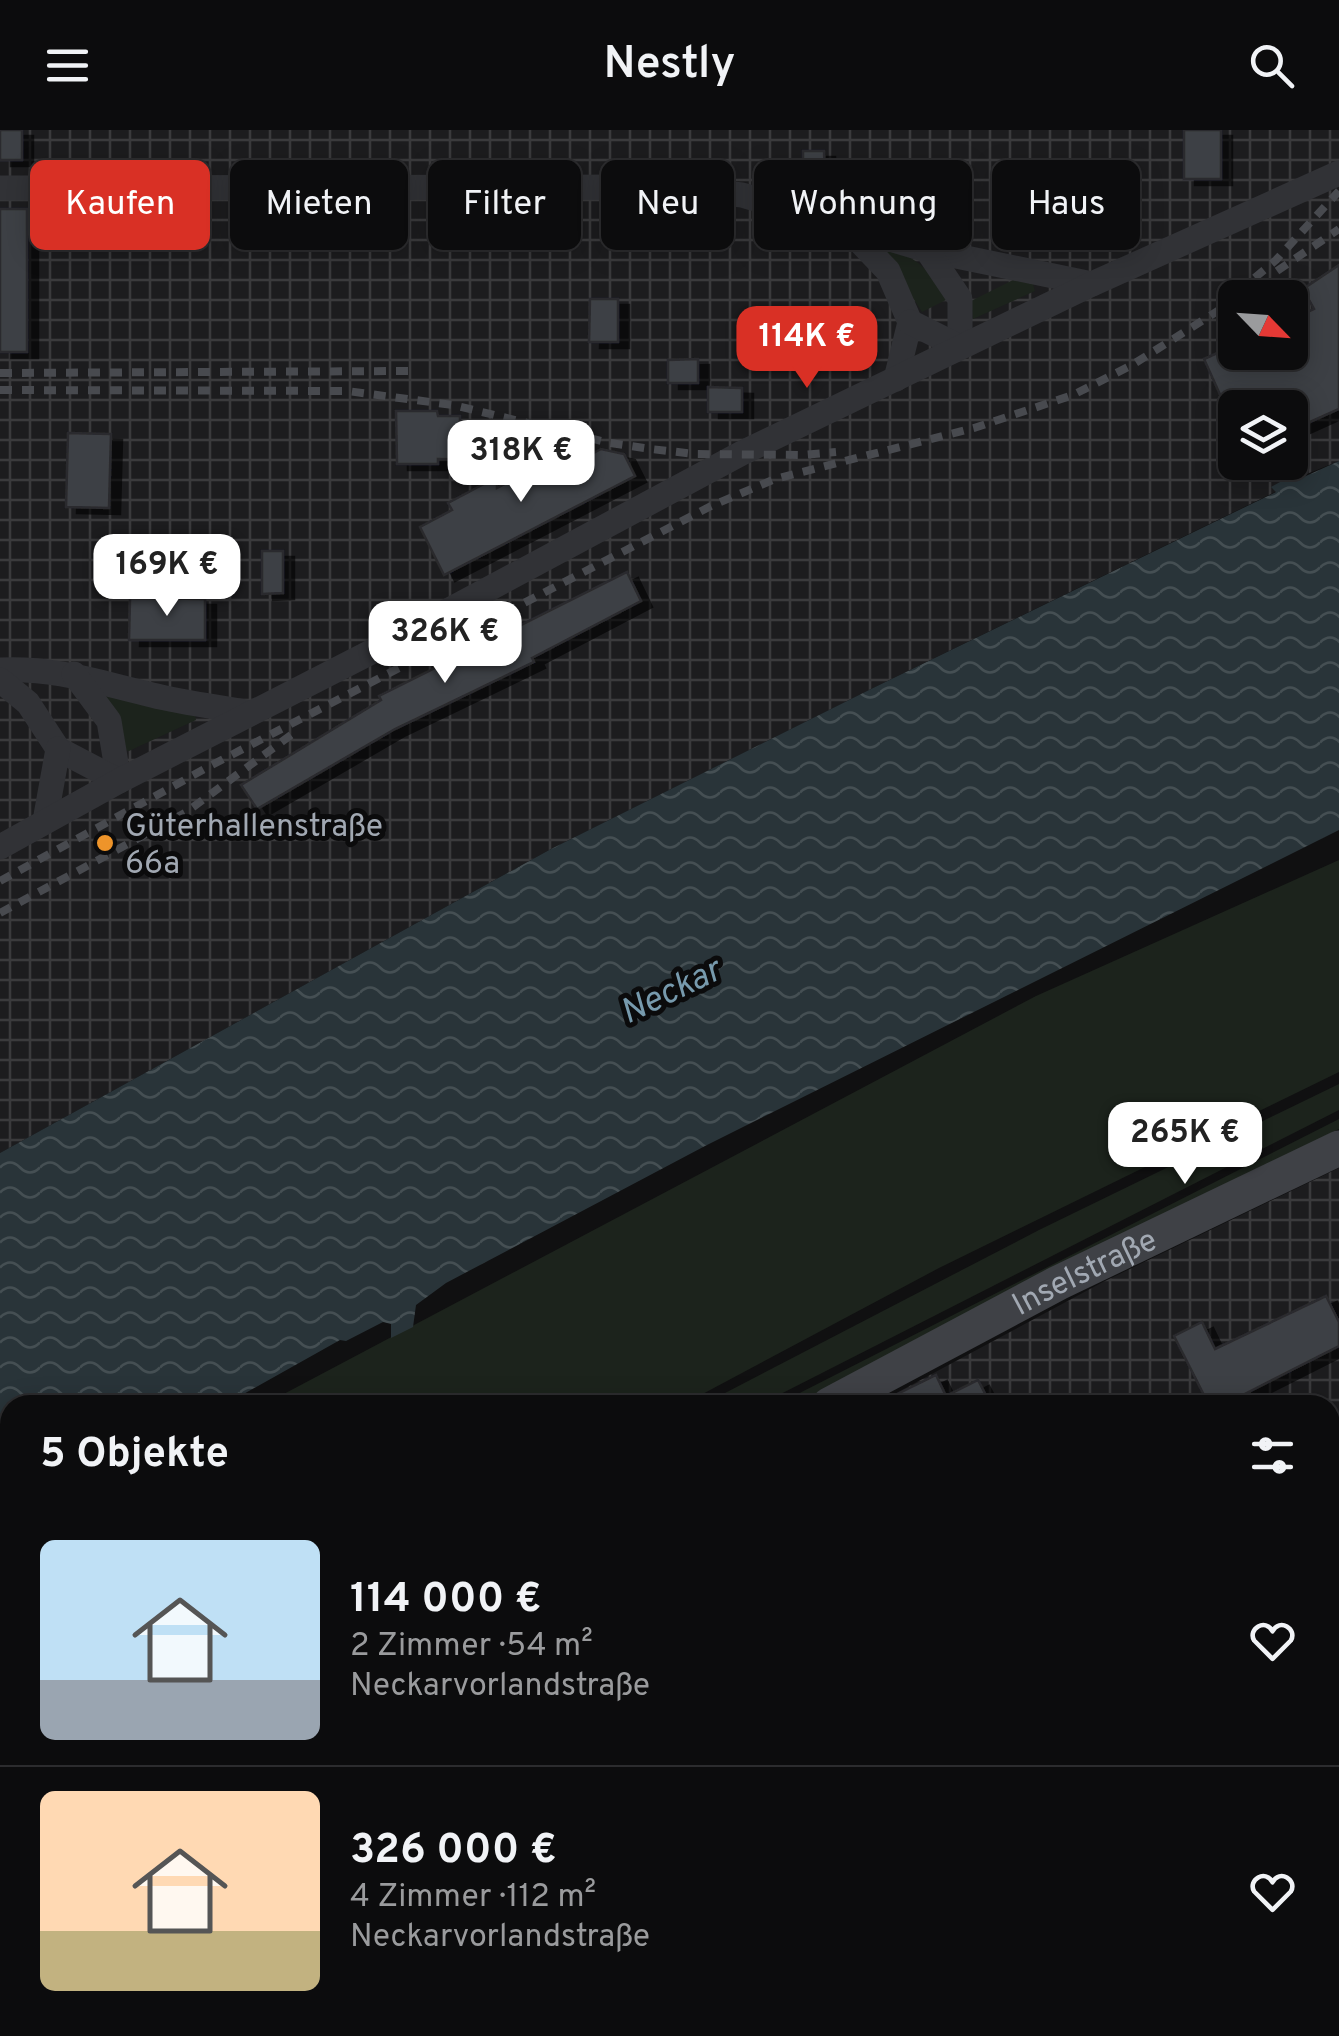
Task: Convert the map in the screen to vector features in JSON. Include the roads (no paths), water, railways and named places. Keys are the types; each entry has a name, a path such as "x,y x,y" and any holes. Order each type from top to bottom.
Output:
{"street":[{"path":"0,847 742,453 1092,284 1339,173"},
{"path":"0,188 671,187 754,200"},
{"path":"867,250 888,271 910,322 896,379"},
{"path":"927,250 1092,284"},
{"path":"927,250 960,298 960,347"},
{"path":"910,322 960,347"},
{"path":"0,670 34,668 74,674 154,696 251,713"},
{"path":"74,674 109,721 119,781"},
{"path":"0,680 28,703 58,749 119,781"},
{"path":"45,822 58,749"},
{"name":"Inselstraße","path":"848,1395 1058,1284 1339,1148"}],"water":[{"name":"Neckar","path":"1339,461 1339,830 705,1146 446,1283 416,1305 413,1327 391,1338 391,1324 383,1322 346,1341 340,1340 242,1395 0,1395 0,1153 551,849 1276,492 1271,487 1284,480 1308,480 1308,475"}],"railway":[{"path":"1252,280 1276,260 1339,191"},
{"path":"1277,271 1339,229"},
{"path":"0,881 210,766 711,506 775,479 974,428 1073,395 1132,365 1218,311"},
{"path":"0,373 410,371"},
{"path":"0,390 347,391 453,405 610,443 651,449 695,454 836,452"},
{"path":"0,913 185,813 291,735"}],"place":[{"name":"Güterhallenstraße 66a","path":"105,843"}]}
